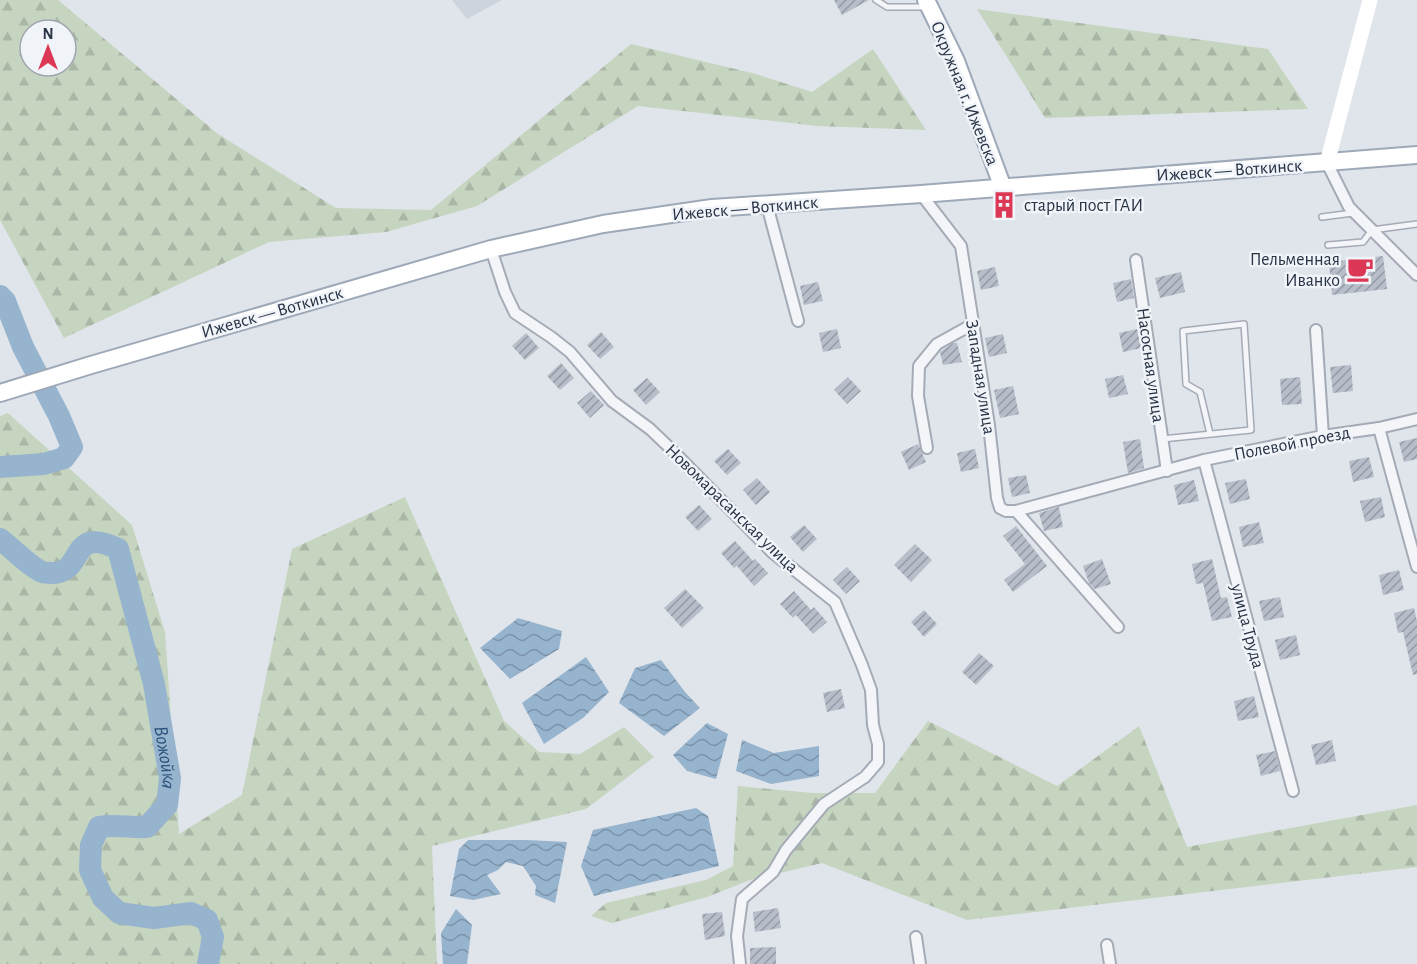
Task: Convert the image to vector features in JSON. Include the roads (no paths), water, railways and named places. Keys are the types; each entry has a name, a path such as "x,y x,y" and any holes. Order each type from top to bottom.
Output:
{"main road":[{"name":"Окружная г. Ижевска","path":"928,4 956,61 1003,188"},
{"name":"Ижевск — Воткинск","path":"0,393 91,364 491,249 603,224 712,208 1003,188 1417,155"}],"street":[{"path":"1370,0 1327,163 1349,207 1417,275"},
{"name":"Западная улица","path":"921,194 961,246 1000,508 1005,511 1016,511"},
{"path":"767,205 798,321"},
{"name":"Новомарасанская улица","path":"491,249 505,292 515,313 570,352 612,401 671,448 773,553 835,602 871,690 878,762 865,777 824,804 786,850 774,872 742,898 737,936 740,964"},
{"name":"Насосная улица","path":"1136,260 1167,471"},
{"path":"927,448 918,396 919,366 937,344 973,324"},
{"path":"1316,330 1323,436"},
{"name":"Полевой проезд","path":"1016,511 1204,460 1417,419"},
{"path":"1379,428 1417,567"},
{"name":"улица Труда","path":"1204,460 1293,791"},
{"path":"1016,511 1118,627"},
{"path":"916,937 920,964"},
{"path":"1107,945 1110,964"}],"lane":[{"path":"876,0 887,6 928,4"},
{"path":"1322,217 1355,213"},
{"path":"1328,245 1363,242 1372,230 1417,224"},
{"path":"1162,439 1251,430 1244,324 1183,331 1186,384 1200,392 1210,434"}],"water":[{"path":"518,618 562,631 559,649 510,679 480,648"},
{"path":"586,657 609,692 583,718 544,744 522,703"},
{"path":"661,660 700,708 664,736 619,703 635,668"},
{"path":"707,723 728,734 716,779 687,771 673,755"},
{"path":"742,740 774,753 819,746 819,776 771,784 736,771"},
{"path":"696,808 708,816 719,866 594,896 581,866 593,830"},
{"path":"468,840 567,842 555,903 535,895 536,886 523,866 506,862 498,870 487,875 501,894 473,900 450,896 459,849"},
{"path":"456,909 472,925 467,964 443,964 441,933"}],"waterway":[{"name":"Вожойка","path":"0,296 5,301 23,347 59,416 72,447 64,458 44,464 0,467"},
{"name":"Вожойка","path":"0,539 30,564 47,573 64,570 79,551 92,542 118,549 154,684 170,778 167,805 147,827 99,827 91,845 90,870 103,898 119,913 154,918 191,913 207,920 213,937 208,964"}],"place":[{"name":"старый пост ГАИ","path":"1004,205"},
{"name":"Пельменная Иванко","path":"1360,269"}]}
